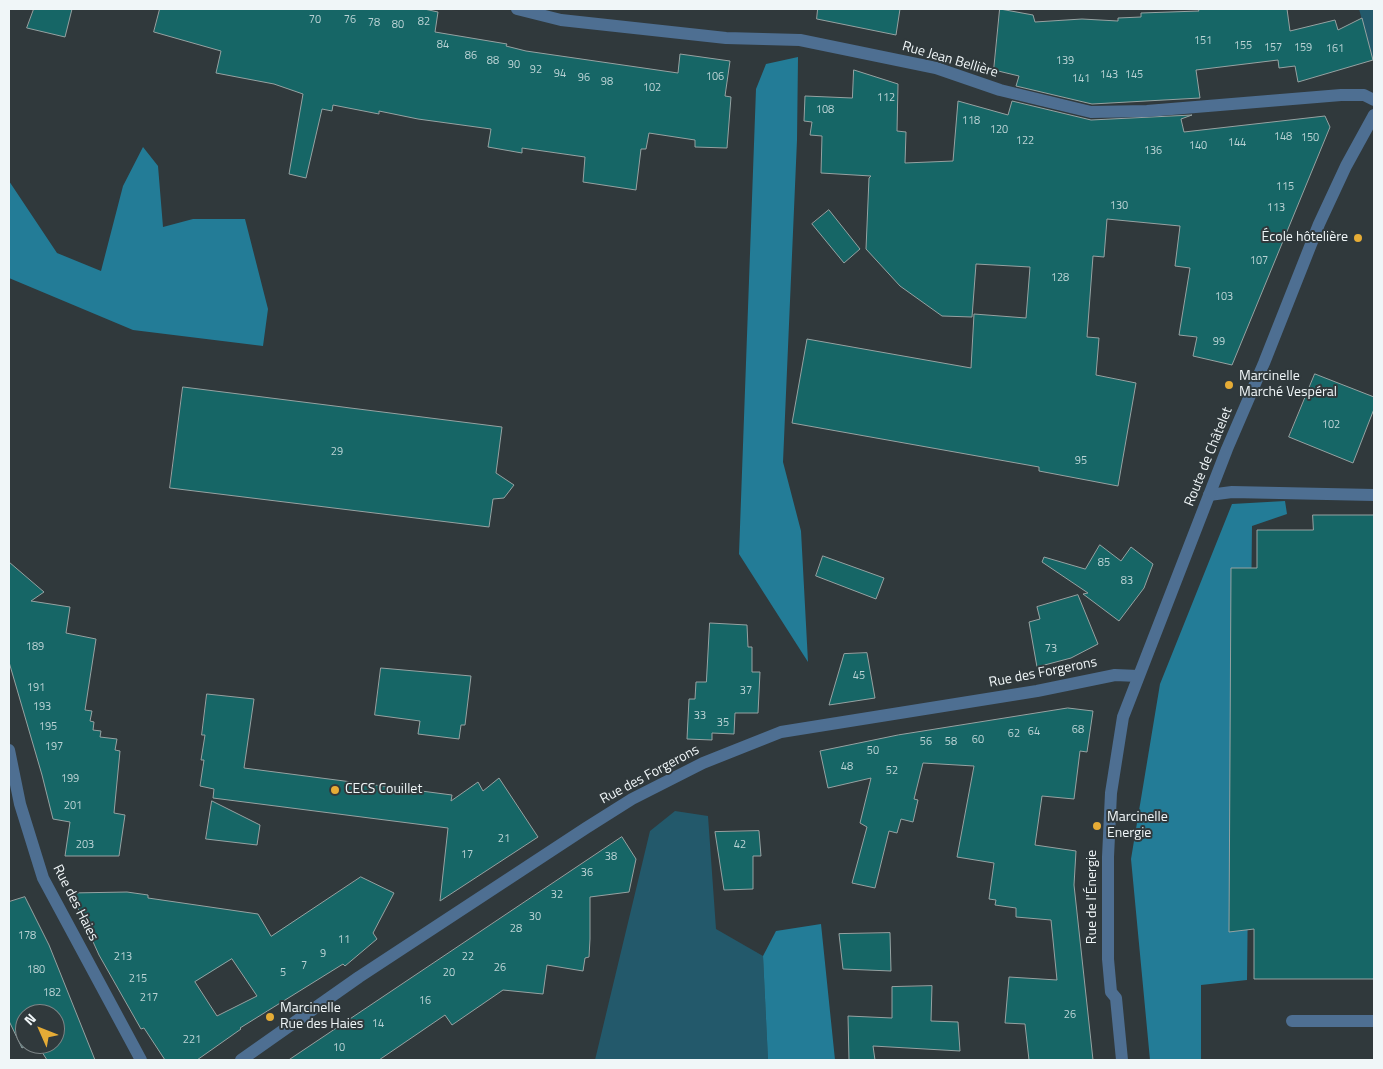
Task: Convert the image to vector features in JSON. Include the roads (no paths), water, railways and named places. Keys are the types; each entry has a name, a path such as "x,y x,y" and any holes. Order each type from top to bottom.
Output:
{"street":[{"name":"Rue Jean Bellière","path":"517,9 580,22 726,38 800,40 818,43 936,68 1000,90 1091,112 1148,111 1341,95 1364,95 1374,100"},
{"name":"Route de Châtelet","path":"1138,676 1209,494 1328,204 1352,153 1374,114"},
{"path":"1209,494 1232,492 1374,495"},
{"name":"Rue des Forgerons","path":"241,1060 360,977 624,804 703,763 781,732 1037,691 1115,674 1138,676"},
{"name":"Rue de l'Énergie","path":"1122,1060 1116,998 1111,992 1109,972 1108,857 1111,793 1119,738 1123,717 1138,676"},
{"name":"Rue des Haies","path":"9,750 20,804 43,878 141,1060"},
{"path":"1292,1021 1374,1022"}],"place":[{"name":"École hôtelière","path":"1358,238"},
{"name":"Marcinelle Marché Vespéral","path":"1229,385"},
{"name":"CECS Couillet","path":"335,790"},
{"name":"Marcinelle Energie","path":"1097,826"},
{"name":"Marcinelle Rue des Haies","path":"270,1017"}]}
